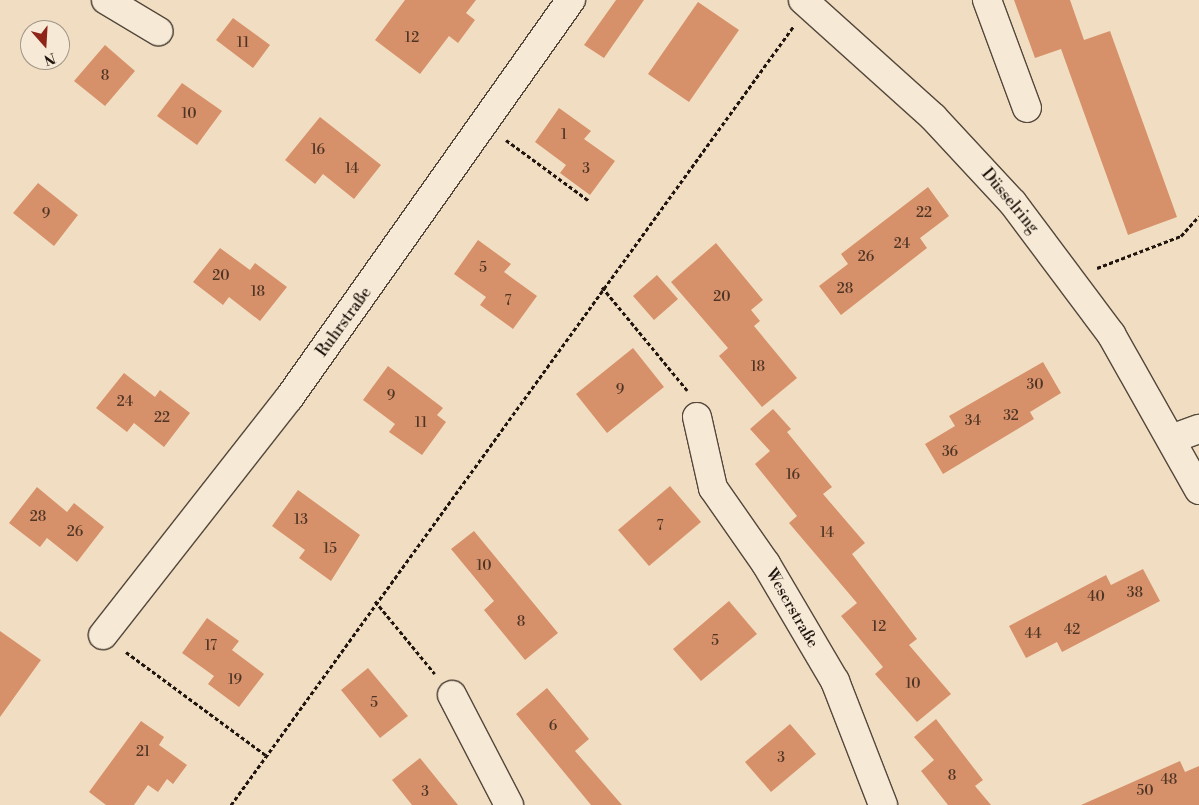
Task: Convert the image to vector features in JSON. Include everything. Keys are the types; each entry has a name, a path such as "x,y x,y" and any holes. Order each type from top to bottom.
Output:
{"street":[{"path":"106,0 158,31"},
{"name":"Ruhrstraße","path":"103,635 290,398 571,0"},
{"path":"987,0 1027,108"},
{"name":"Düsselring","path":"817,5 933,116 1013,203 1072,279 1111,334 1174,438 1199,490"},
{"name":"Weserstraße","path":"697,417 713,488 766,564 835,681 883,805"},
{"path":"1174,438 1199,429"},
{"path":"452,695 509,805"}],"path":[{"path":"231,805 602,287 817,5"},
{"path":"504,139 588,200"},
{"path":"1072,279 1181,236 1199,216"},
{"path":"602,287 685,384 697,417"},
{"path":"376,601 452,695"},
{"path":"103,635 266,756"}],"building":[{"path":"405,0 476,0 466,13 475,20 458,43 449,36 420,74 375,40"},
{"path":"616,0 644,0 604,58 584,45"},
{"path":"1014,0 1070,0 1084,40 1110,31 1177,217 1128,235 1061,49 1035,58"},
{"path":"698,2 739,30 689,102 648,74"},
{"path":"233,18 270,45 253,68 216,40"},
{"path":"105,45 135,71 105,106 74,81"},
{"path":"182,83 222,111 197,145 157,116"},
{"path":"559,108 591,131 584,139 615,161 590,195 560,173 566,165 535,142"},
{"path":"320,117 381,165 354,199 323,174 315,184 285,160"},
{"path":"38,183 78,215 54,246 13,213"},
{"path":"928,187 949,216 920,238 927,248 841,315 819,286 848,264 841,254"},
{"path":"478,240 511,264 504,272 537,296 513,329 480,305 486,297 454,274"},
{"path":"716,243 763,300 751,310 760,321 754,326 797,378 762,407 719,356 728,348 671,282"},
{"path":"220,248 250,270 255,263 287,287 260,321 229,297 223,305 193,282"},
{"path":"657,275 678,299 654,320 633,296"},
{"path":"633,348 664,387 607,433 576,394"},
{"path":"1043,362 1061,393 1030,412 1034,419 943,474 925,444 955,426 949,416"},
{"path":"388,366 443,408 437,415 446,422 422,455 389,432 395,424 363,400"},
{"path":"124,373 155,397 160,390 190,413 164,447 134,423 127,432 96,408"},
{"path":"773,409 791,429 787,432 832,487 823,494 865,543 852,554 917,639 909,645 951,694 917,722 875,674 883,667 841,616 857,603 789,523 797,516 755,464 770,451 750,429"},
{"path":"670,486 701,522 649,566 618,530"},
{"path":"37,487 67,512 74,503 104,527 77,562 47,538 40,547 9,523"},
{"path":"298,490 360,535 331,581 299,558 305,550 272,526"},
{"path":"474,531 558,633 525,660 484,610 494,601 451,549"},
{"path":"1143,569 1160,601 1062,652 1057,642 1026,658 1009,626 1106,575 1111,585"},
{"path":"729,601 757,634 701,681 673,649"},
{"path":"207,618 239,641 232,650 264,674 239,707 208,684 214,676 182,653"},
{"path":"0,631 41,660 0,717"},
{"path":"368,668 408,716 380,738 341,690"},
{"path":"547,688 589,739 575,751 622,805 591,805 516,714"},
{"path":"936,719 983,780 975,786 991,805 948,805 921,771 934,760 914,737"},
{"path":"141,721 164,737 159,745 187,765 173,784 167,779 158,792 148,785 134,805 106,805 89,792"},
{"path":"790,724 816,754 771,792 745,762"},
{"path":"420,758 458,805 412,805 392,780"},
{"path":"1180,761 1185,772 1199,766 1199,805 1081,805"}]}
